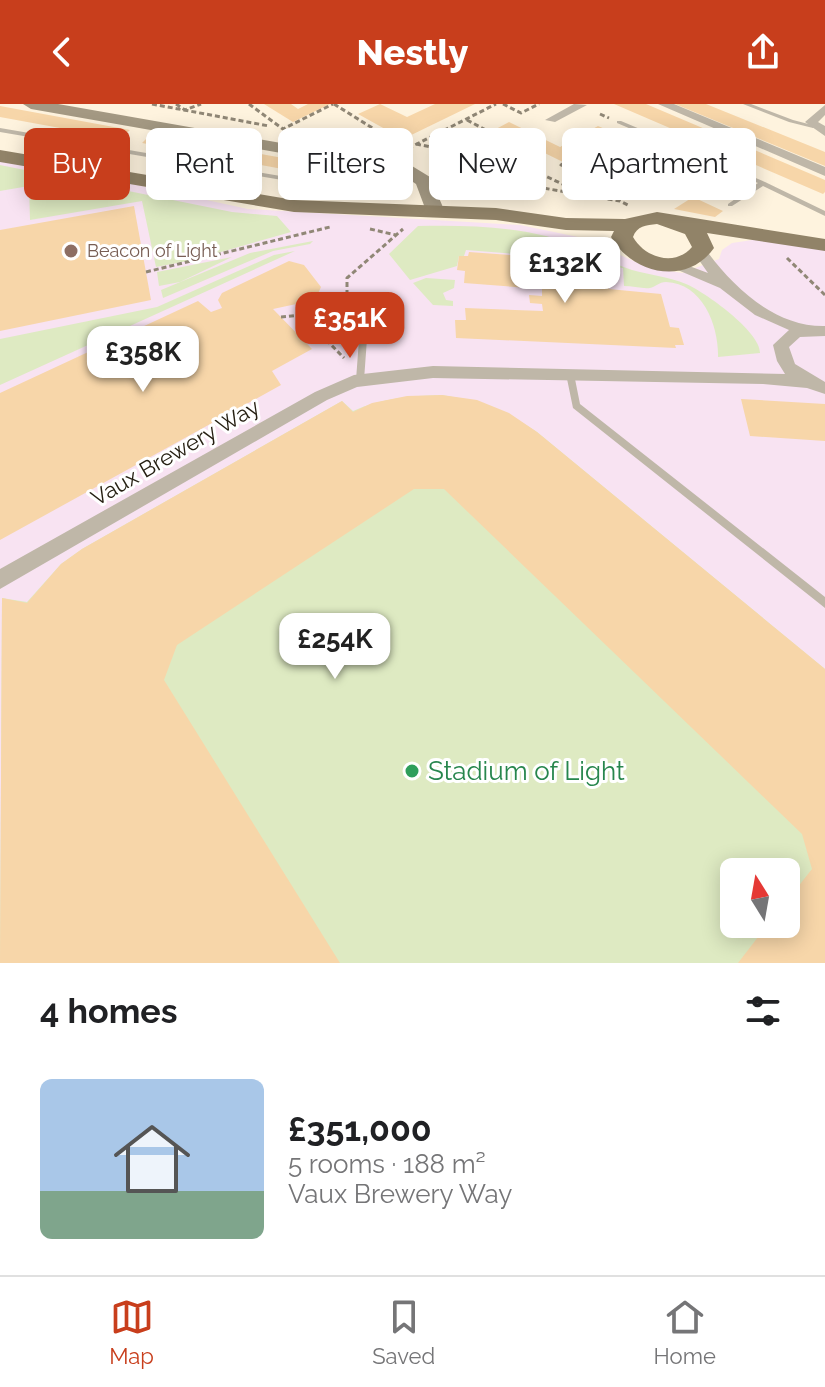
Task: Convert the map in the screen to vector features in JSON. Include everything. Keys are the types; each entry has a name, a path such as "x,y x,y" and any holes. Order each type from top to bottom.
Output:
{"main road":[{"path":"0,156 294,206 496,214 566,224 629,225 657,218 825,245"},
{"path":"681,223 698,234 702,251"},
{"path":"566,224 651,262 673,265 691,262 702,251 755,233"},
{"path":"629,225 622,237 631,252"}],"street":[{"path":"31,104 278,147"},
{"path":"664,104 825,172"},
{"path":"551,120 583,106"},
{"path":"819,129 812,118 825,108"},
{"path":"413,174 424,181 435,212"},
{"path":"702,251 721,283"},
{"path":"673,265 721,283 754,310 789,325 817,330"},
{"path":"754,310 770,335 781,345 781,355 786,365 816,385"},
{"path":"781,345 796,332 817,330"},
{"path":"763,378 786,365"},
{"name":"Vaux Brewery Way","path":"0,580 321,396 360,380 433,372 763,378 816,385"}],"lane":[{"path":"746,104 819,129"},
{"path":"619,122 763,183 825,214"},
{"path":"0,130 278,177"},
{"path":"730,205 763,183"},
{"path":"347,309 364,325 360,380"},
{"path":"570,374 576,406 825,603"}],"path":[{"path":"176,104 185,110 201,104"},
{"path":"249,104 283,129 333,104 372,128"},
{"path":"413,146 496,104"},
{"path":"503,104 521,113 539,104"},
{"path":"467,120 482,128"},
{"path":"616,128 611,126 619,122"},
{"path":"416,144 429,146"},
{"path":"614,163 632,168 636,175 633,181 622,184 609,183 597,174 598,167 614,163"},
{"path":"359,226 396,235"},
{"path":"146,272 332,227"},
{"path":"777,237 782,254 825,295"},
{"path":"281,317 302,315 345,358 361,358"}],"shaded area":[{"name":"Stadium of Light","path":"0,159 24,163 24,200 130,200 130,183 146,187 146,200 206,200 248,209 520,225 578,237 648,267 682,273 719,259 722,250 732,243 759,239 825,250 825,963 0,963"}],"green space":[{"path":"0,165 24,170 24,187 0,191"},
{"path":"130,191 146,195 146,200 173,200 232,212 277,216 291,232 193,260 156,267 142,201 30,220 29,200 130,200"},
{"path":"418,226 514,230 568,243 611,262 466,250 464,256 459,256 457,266 410,280 389,254"},
{"path":"313,241 273,251 163,298 161,290 250,253"},
{"path":"295,251 0,385 0,339 157,307 274,255"},
{"path":"232,257 180,282 159,286 157,272"},
{"path":"613,263 695,288 752,334 760,353 718,357 712,320 699,298 679,284 666,282 650,288 624,286 623,268 614,267"},
{"path":"426,278 455,280 454,288 443,293 446,300 453,301 453,306 433,305 413,283"},
{"name":"Stadium of Light","path":"442,395 468,400 514,418 537,432 825,669 825,963 0,963 2,598 27,602 61,564 82,549 342,401 353,411 386,400"}],"building":[{"path":"264,104 291,104 298,109 308,104 330,104 293,122"},
{"path":"380,104 407,117 435,104 475,104 413,134 413,128 383,128 358,114"},
{"path":"614,104 646,104 703,128 670,128"},
{"path":"675,104 706,104 825,152 825,166 756,137 756,128 733,128"},
{"path":"0,106 119,128 60,128 0,117"},
{"path":"509,122 521,128 498,128"},
{"path":"546,140 562,146 562,162 546,154"},
{"path":"756,151 825,180 823,194 756,165"},
{"path":"262,154 278,157 278,168 262,165"},
{"path":"688,200 699,200 723,211 715,217 674,209"},
{"name":"Beacon of Light","path":"134,206 151,300 0,331 0,230"},
{"path":"469,252 606,262 607,268 616,268 617,283 608,282 609,289 661,294 670,327 679,328 684,345 675,345 676,348 456,338 455,320 466,320 465,308 543,311 542,304 530,303 529,295 542,296 542,289 464,283 465,271 457,270 459,256 468,256"},
{"path":"289,261 304,265 321,287 315,300 273,309 312,349 272,371 281,385 0,540 0,393 198,301 211,312 222,308 218,300 222,293"},
{"path":"442,395 477,400 509,413 537,432 825,669 825,963 738,963 757,938 800,938 800,884 812,869 802,834 444,489 414,489 177,645 164,680 340,963 0,963 2,598 27,603 61,564 82,549 342,401 353,412 372,403 407,396"},
{"path":"741,399 825,404 825,441 750,436"}],"place":[{"name":"Beacon of Light","path":"71,251"},
{"name":"Stadium of Light","path":"412,771"}]}
